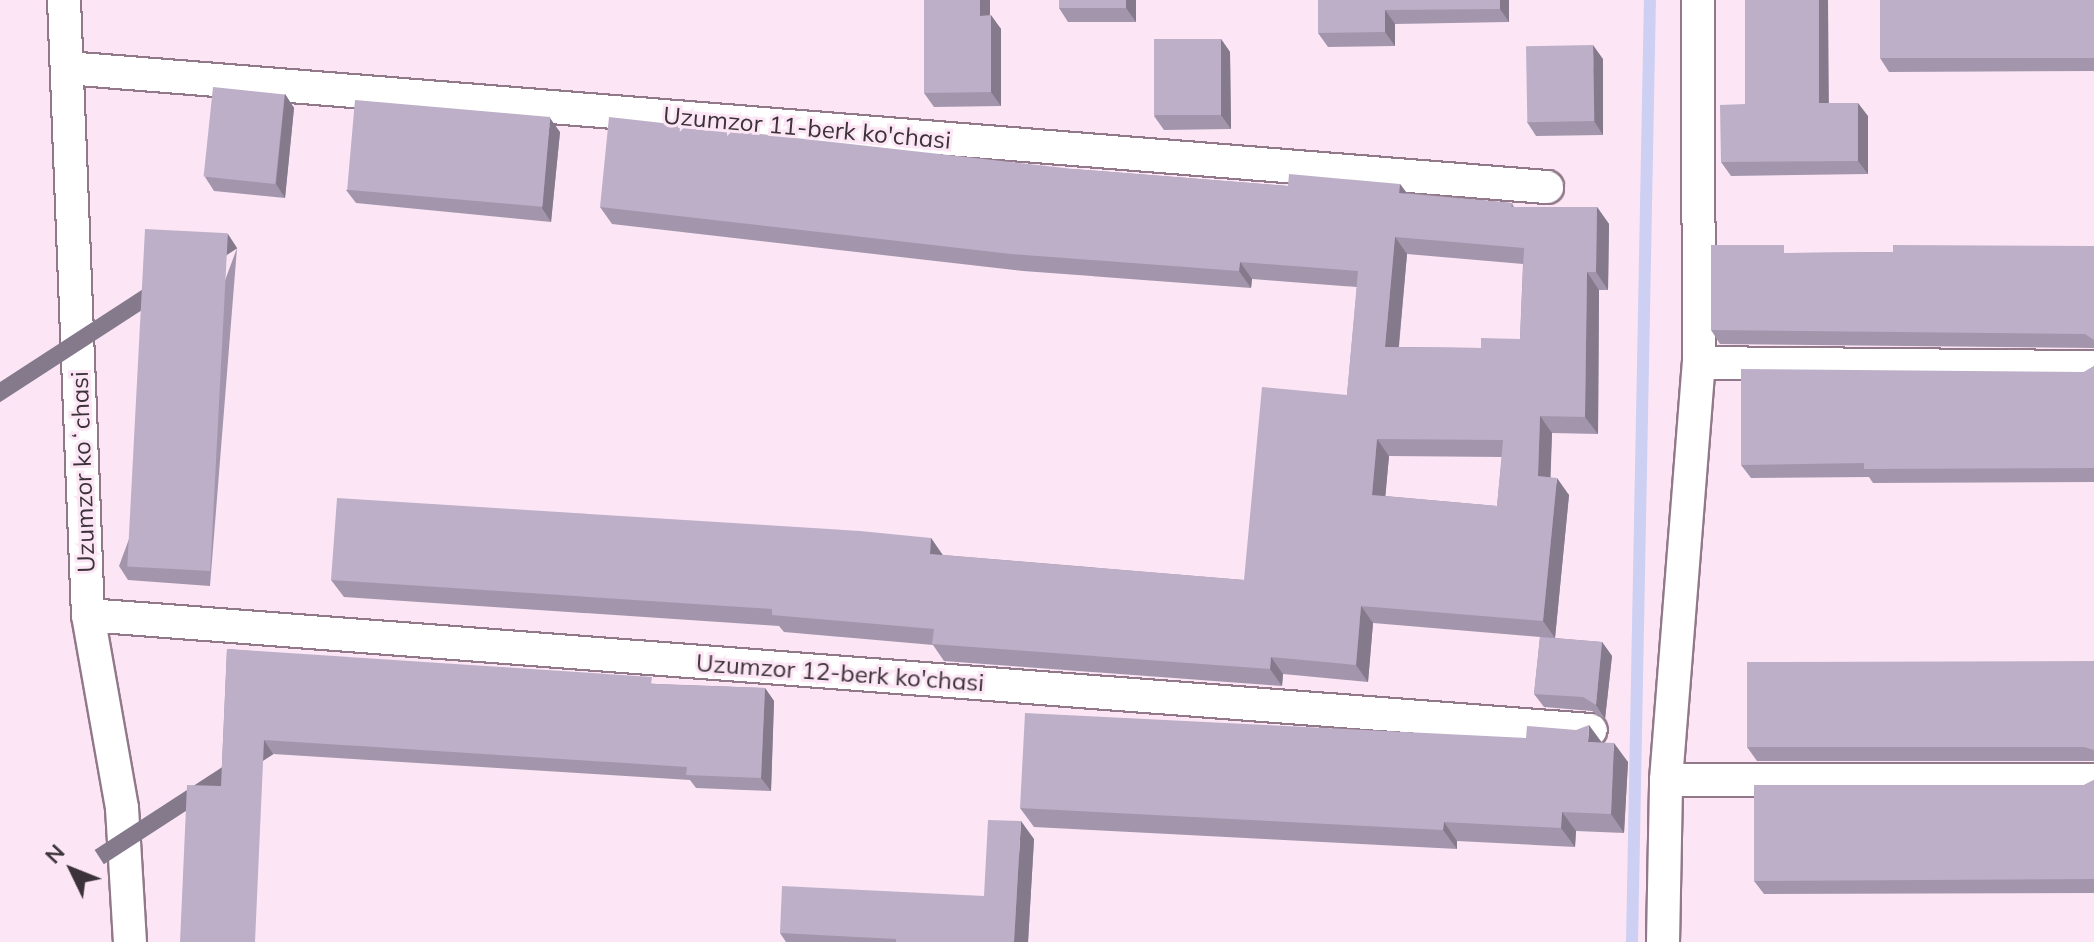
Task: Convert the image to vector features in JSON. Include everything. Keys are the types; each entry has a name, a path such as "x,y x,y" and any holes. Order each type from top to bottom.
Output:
{"street":[{"name":"Uzumzor koʻchasi","path":"64,0 88,615 122,808 130,942"},
{"path":"1663,942 1666,780 1699,363 1698,0"},
{"name":"Uzumzor 11-berk ko'chasi","path":"67,68 1547,187"},
{"path":"1699,363 2094,367"},
{"name":"Uzumzor 12-berk ko'chasi","path":"88,615 1591,730"},
{"path":"1666,780 2094,780"}],"building":[{"path":"924,0 980,0 980,16 991,15 991,92 924,93"},
{"path":"1059,0 1126,0 1126,8 1059,8"},
{"path":"1318,0 1500,0 1500,9 1385,10 1385,32 1318,33"},
{"path":"1745,0 1819,0 1819,103 1858,103 1858,161 1721,162 1720,105 1745,104"},
{"path":"1880,0 2094,0 2094,58 1880,58"},
{"path":"1154,39 1221,39 1221,115 1154,115"},
{"path":"1593,45 1594,121 1527,122 1526,46"},
{"path":"213,87 285,95 275,184 204,177"},
{"path":"355,100 550,117 542,207 347,190"},
{"path":"609,117 1073,169 1288,186 1289,174 1400,184 1399,193 1512,203 1511,207 1597,207 1596,272 1587,272 1585,417 1540,416 1538,476 1557,478 1543,621 1361,606 1356,665 1271,657 1270,669 932,644 934,629 772,615 772,609 331,580 337,498 860,531 931,538 930,554 1244,580 1262,387 1347,395 1358,271 1240,262 1239,271 1011,254 600,207","holes":["1395,237 1524,248 1520,339 1481,338 1481,348 1385,347","1377,439 1503,440 1497,506 1372,495"]},
{"path":"145,229 228,233 210,571 127,567"},
{"path":"1711,245 1784,245 1784,253 1893,252 1893,245 2094,246 2094,340 2085,334 1711,330"},
{"path":"2094,366 2094,468 1864,469 1864,463 1741,465 1741,369 2084,372"},
{"path":"1540,637 1602,642 1596,705 1583,697 1534,694"},
{"path":"227,649 652,677 651,684 765,688 761,778 686,775 687,767 264,740 255,942 180,942 187,785 221,786"},
{"path":"2094,661 2094,750 2084,747 1747,747 1747,662"},
{"path":"1025,713 1526,738 1527,726 1576,730 1589,725 1588,742 1614,743 1611,814 1562,812 1561,828 1444,822 1443,830 1020,808"},
{"path":"2094,780 2094,879 1754,881 1754,785 2084,785"},
{"path":"988,820 1021,821 1014,942 896,942 896,939 780,933 782,886 984,896"}],"waterway":[{"path":"1632,942 1650,0"}]}
